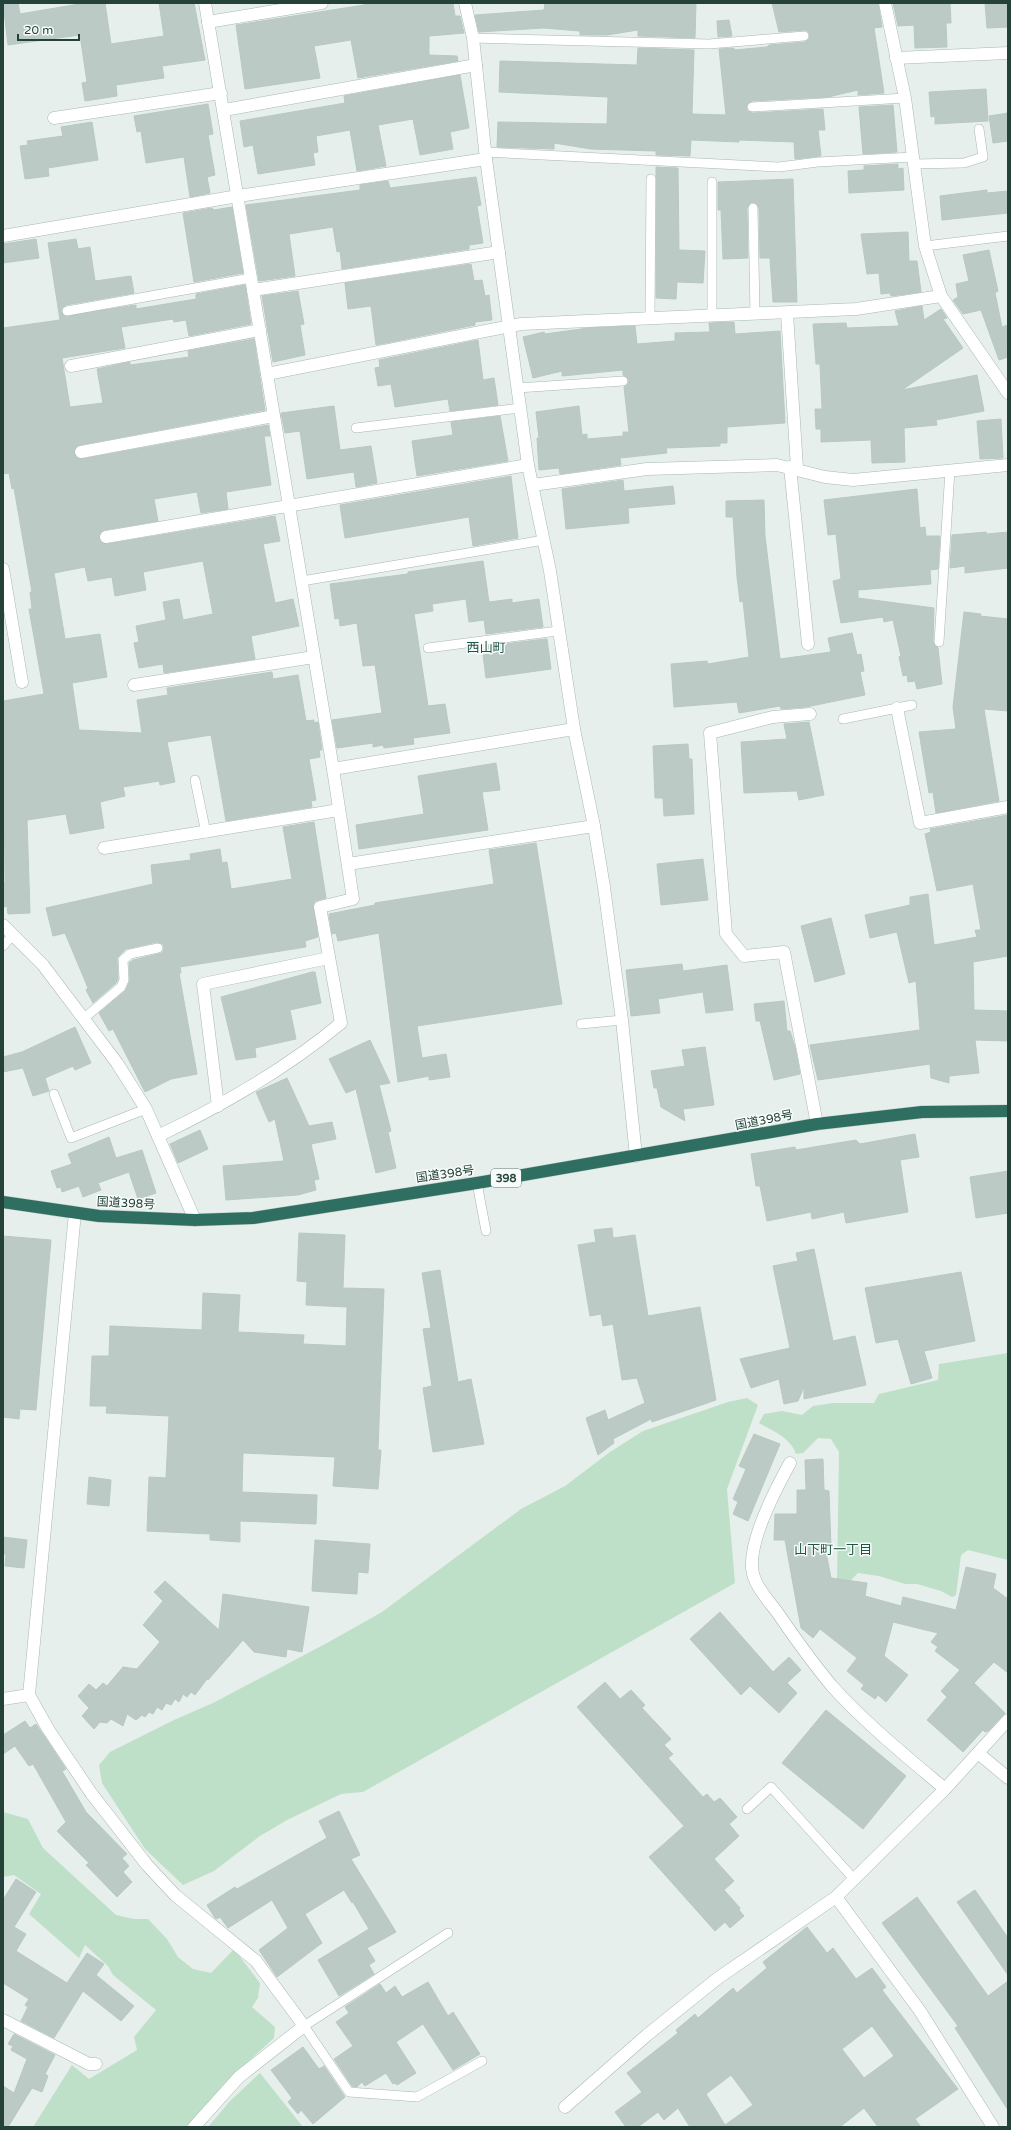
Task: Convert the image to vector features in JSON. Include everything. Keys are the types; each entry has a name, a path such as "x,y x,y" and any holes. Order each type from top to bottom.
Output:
{"highway":[{"name":"国道398号","path":"3,1202 75,1213 195,1220 253,1218 477,1184 817,1124 922,1112 1008,1111"}],"street":[{"path":"158,1136 218,1106 309,1050 341,1023 320,907 353,899 268,374 205,3"},
{"path":"208,22 322,3"},
{"path":"465,3 473,38 486,155 528,466 544,540 574,729 594,826 622,1020 636,1156"},
{"path":"884,3 905,98 925,246 941,296 990,364 1008,393"},
{"path":"896,58 1008,53"},
{"path":"224,110 476,65"},
{"path":"54,118 221,93"},
{"path":"3,236 486,155"},
{"path":"252,284 499,252"},
{"path":"268,374 521,324 856,309 941,296"},
{"path":"787,313 794,467 808,644"},
{"path":"70,366 260,330"},
{"path":"81,452 274,416"},
{"path":"533,485 647,469 777,465 794,467 825,476 853,480 1008,465"},
{"path":"106,537 528,466"},
{"path":"3,569 22,682"},
{"path":"134,685 314,657"},
{"path":"897,708 920,823 1008,807"},
{"path":"810,714 773,717 710,733 726,934 744,956 784,952 817,1124"},
{"path":"333,769 574,729"},
{"path":"104,848 339,810"},
{"path":"348,864 594,826"},
{"path":"3,925 43,965 117,1063 146,1110 195,1220"},
{"path":"218,1106 203,984 329,958"},
{"path":"75,1213 29,1695 48,1729 90,1793 147,1865 175,1895 256,1962 304,2026 239,2077 194,2127"},
{"path":"790,1464 776,1488 753,1552 752,1569 759,1587 796,1640 832,1686 891,1743 945,1789"},
{"path":"3,1699 29,1695"},
{"path":"565,2107 647,2035 718,1978 836,1897 945,1789 1008,1720"},
{"path":"978,1753 1008,1778"},
{"path":"836,1897 920,2011 993,2127"},
{"path":"5,2025 89,2064 96,2064"}],"lane":[{"path":"473,38 709,44 804,36"},
{"path":"752,107 905,98"},
{"path":"486,155 779,167 818,162 913,161 964,163 983,157 979,129"},
{"path":"650,318 651,178"},
{"path":"712,182 712,315"},
{"path":"753,208 755,314"},
{"path":"925,246 1008,236"},
{"path":"67,311 252,284"},
{"path":"517,388 623,381"},
{"path":"356,428 520,408"},
{"path":"939,642 950,470"},
{"path":"302,581 544,540"},
{"path":"428,648 558,631"},
{"path":"843,719 912,705"},
{"path":"195,780 206,832"},
{"path":"3,946 13,935"},
{"path":"83,1019 121,987 124,980 123,960 130,954 158,948"},
{"path":"581,1024 622,1020"},
{"path":"54,1094 71,1138 146,1110"},
{"path":"477,1184 486,1232"},
{"path":"747,1809 771,1787 854,1879"},
{"path":"448,1933 304,2026 349,2092 417,2097 482,2061"}],"green space":[{"path":"1008,1353 1008,1560 968,1550 961,1555 956,1595 952,1597 941,1591 917,1584 905,1584 879,1576 858,1573 849,1582 837,1581 839,1452 831,1439 818,1438 803,1453 796,1454 794,1448 786,1439 759,1423 764,1414 782,1411 802,1415 813,1406 833,1403 874,1403 879,1394 938,1380 939,1364"},
{"path":"747,1398 758,1405 727,1489 735,1583 363,1792 341,1794 287,1820 260,1836 214,1871 183,1885 145,1849 102,1783 99,1765 110,1752 174,1720 213,1703 327,1643 382,1612 521,1509 565,1486 610,1452 643,1431 728,1402"},
{"path":"3,1812 28,1819 43,1848 116,1915 134,1919 148,1919 167,1939 178,1957 193,1969 211,1973 234,1949 260,1983 258,1998 252,2007 275,2027 274,2038 225,2083 186,2127 33,2127 72,2065 89,2079 137,2050 134,2037 156,2010 113,1975 108,1966 85,1945 79,1958 29,1914 41,1894 14,1875 3,1877"},
{"path":"260,2073 303,2127 208,2127 230,2101"}],"building":[{"path":"3,3 18,3 20,14 85,3 105,3 111,44 164,36 159,3 194,3 205,60 162,66 164,78 116,85 117,96 85,101 82,83 87,82 80,35 8,45"},
{"path":"364,3 453,3 455,16 460,16 464,33 429,36 429,55 457,56 458,61 358,78 351,40 314,46 320,78 245,89 236,25 364,5"},
{"path":"545,3 696,3 695,38 638,36 638,30 607,35 580,35 580,31 544,28 479,32 475,15 544,10"},
{"path":"772,3 878,3 882,27 874,28 884,93 858,95 858,90 828,97 752,101 747,105 747,111 752,113 823,109 825,130 818,130 821,156 795,159 794,142 739,140 739,142 691,140 690,156 656,155 656,151 591,149 554,143 554,149 497,147 498,122 607,124 608,97 499,92 500,61 637,65 638,48 694,50 692,114 726,115 719,49 734,48 734,50 767,47 769,45 805,42 810,38 809,33 806,30 779,32"},
{"path":"893,3 950,3 951,23 946,23 947,47 915,48 914,25 898,26"},
{"path":"985,3 1008,3 1008,27 987,28"},
{"path":"729,20 732,36 718,37 717,21"},
{"path":"460,75 469,128 450,132 453,149 420,155 413,119 378,125 386,166 357,171 350,130 316,136 318,152 313,153 315,165 258,174 253,145 244,147 240,121 345,103 344,96"},
{"path":"986,89 988,121 935,124 935,116 931,117 929,92"},
{"path":"208,104 213,134 208,135 215,175 207,177 210,193 190,197 184,157 146,163 141,131 137,132 134,116"},
{"path":"893,105 897,152 863,154 859,107"},
{"path":"1008,113 1008,141 993,143 989,116"},
{"path":"92,122 98,160 48,168 49,176 25,179 20,146 28,145 27,141 63,136 61,127"},
{"path":"898,164 898,169 903,168 904,190 849,193 848,171 864,170 864,166"},
{"path":"656,167 678,168 679,250 705,251 703,283 677,282 676,299 656,298"},
{"path":"476,177 481,205 477,206 483,243 469,245 469,249 342,269 340,251 337,252 333,227 289,234 295,276 259,281 246,205 360,190 360,185 388,181 390,188"},
{"path":"793,179 797,302 773,302 770,258 760,258 759,208 756,203 750,203 747,208 748,258 723,259 721,210 718,210 718,182"},
{"path":"987,190 987,193 1008,191 1008,213 942,220 940,196"},
{"path":"232,207 243,273 194,282 183,213 212,208 214,210"},
{"path":"908,232 909,261 917,261 921,292 891,296 890,293 881,294 879,273 867,274 861,234"},
{"path":"36,239 39,258 3,263 3,244"},
{"path":"76,239 78,249 90,247 95,281 131,276 134,293 66,305 61,309 65,316 136,305 136,309 196,299 196,294 245,285 251,324 189,336 186,320 174,322 173,319 121,327 125,348 62,358 70,407 103,403 97,369 130,362 130,365 189,357 188,351 254,339 265,410 80,445 74,450 76,457 82,459 268,425 270,436 264,436 271,485 226,492 228,509 201,513 197,492 154,499 158,521 104,530 99,535 100,541 107,544 275,516 280,541 263,544 275,603 293,599 299,626 251,636 255,659 164,673 163,664 139,668 134,643 139,642 136,626 166,620 163,602 179,599 183,620 213,614 203,561 143,572 146,590 115,596 112,577 88,581 85,567 54,573 65,639 100,634 107,677 72,683 79,730 142,733 137,700 168,695 167,688 272,672 273,679 298,675 306,721 314,720 314,723 318,722 322,750 319,750 320,757 309,759 316,800 311,801 312,807 226,821 211,735 167,742 175,782 160,785 159,781 123,787 125,796 100,802 104,828 70,834 66,814 27,820 30,913 8,914 7,906 3,907 3,883 5,883 3,701 44,694 29,609 32,609 30,592 32,592 14,488 12,489 9,473 3,474 3,328 60,320 48,243"},
{"path":"989,250 998,291 995,293 1002,327 1008,325 1008,344 1006,345 1008,357 999,360 981,310 963,314 953,300 958,297 956,284 969,281 963,255"},
{"path":"471,264 474,281 482,280 485,296 489,295 492,320 475,322 475,325 376,345 371,306 348,309 345,283"},
{"path":"298,291 304,324 300,325 305,355 273,362 262,296"},
{"path":"922,306 924,320 941,309 947,318 943,319 963,348 902,390 977,375 984,411 936,420 937,425 904,428 905,462 872,463 871,440 821,442 821,429 816,429 815,409 822,409 820,364 816,364 813,324 846,323 847,328 899,326 895,311"},
{"path":"734,322 735,334 780,331 785,423 727,427 727,443 720,443 720,446 666,448 667,453 620,458 621,465 560,474 559,468 539,470 537,438 539,438 536,412 579,406 582,435 587,434 587,439 623,436 623,432 629,432 624,387 628,384 629,380 623,375 623,370 562,376 562,371 533,378 523,337 544,332 545,334 588,328 635,326 637,344 675,341 675,333 710,332 709,323"},
{"path":"478,340 483,380 494,378 498,405 450,411 448,399 395,407 391,384 378,386 375,368 380,367 379,360"},
{"path":"334,406 340,450 371,446 377,483 356,487 354,472 307,479 300,431 285,433 281,413"},
{"path":"500,416 508,461 417,476 412,441 453,435 451,422"},
{"path":"1001,419 1003,458 980,459 977,421"},
{"path":"511,476 518,538 473,546 469,517 345,538 340,505"},
{"path":"623,480 624,491 673,486 675,504 628,508 629,523 566,529 562,489"},
{"path":"917,489 920,528 925,527 926,536 940,536 938,569 930,570 931,584 858,590 858,598 934,608 933,642 938,648 942,684 917,689 915,681 908,682 907,675 903,676 899,657 901,656 893,620 884,622 883,617 841,623 833,581 841,579 836,534 828,535 824,500"},
{"path":"764,500 765,536 780,659 831,652 828,638 852,633 857,655 861,654 864,671 860,672 865,695 806,707 781,709 780,706 739,713 737,702 674,707 671,664 707,661 708,664 749,657 743,601 740,602 737,577 733,517 726,517 726,501"},
{"path":"986,532 987,534 1008,532 1008,568 965,573 965,566 950,568 952,535"},
{"path":"483,561 489,602 512,599 512,603 539,599 543,627 486,634 484,620 469,622 466,599 432,604 433,611 414,614 428,706 445,704 450,733 413,738 414,744 384,748 383,745 373,747 373,743 337,748 332,720 382,713 375,665 363,666 357,623 340,626 339,618 335,619 330,584 408,574 408,572"},
{"path":"964,612 981,614 980,616 1008,619 1008,711 984,709 999,801 936,813 933,792 929,793 919,732 956,729 953,707"},
{"path":"547,639 551,669 486,678 483,655 489,654 487,646"},
{"path":"809,722 824,795 799,800 797,791 744,793 741,742 787,739 784,724"},
{"path":"688,744 689,759 692,759 694,814 664,816 663,798 655,798 653,746"},
{"path":"496,763 500,790 482,792 488,830 359,849 356,825 424,814 418,776"},
{"path":"1008,815 1008,956 973,962 974,1010 1008,1011 1008,1041 975,1040 979,1073 949,1076 949,1083 931,1078 930,1064 818,1080 810,1045 920,1030 916,981 909,983 897,932 870,938 865,915 910,905 910,897 928,894 934,945 977,937 975,930 981,930 973,884 937,891 925,834 931,832 930,829"},
{"path":"314,822 326,898 315,901 313,905 318,937 305,941 306,947 180,967 181,973 179,973 197,1074 171,1079 145,1092 113,1029 109,1031 99,1013 126,990 130,980 129,963 133,960 162,953 164,949 163,944 157,942 126,949 117,958 118,979 116,983 93,1003 86,990 88,988 65,933 53,936 46,908 153,884 151,865 191,860 190,854 220,849 222,863 227,862 231,889 292,879 283,827"},
{"path":"536,843 562,1004 417,1026 422,1058 446,1054 450,1077 429,1080 429,1076 398,1082 379,933 338,941 336,933 332,934 329,914 375,905 375,903 494,884 489,850"},
{"path":"703,859 708,900 661,905 657,864"},
{"path":"831,918 845,974 815,982 801,926"},
{"path":"682,964 683,971 727,965 733,1010 706,1013 703,992 658,999 660,1013 631,1016 626,970"},
{"path":"315,972 321,1003 290,1010 296,1039 255,1048 256,1057 236,1060 221,997"},
{"path":"784,1001 787,1031 790,1031 795,1047 800,1074 774,1080 760,1021 756,1021 754,1004"},
{"path":"75,1027 91,1063 75,1070 73,1066 45,1078 49,1091 33,1096 23,1068 3,1072 3,1057 22,1052"},
{"path":"370,1040 390,1083 379,1085 391,1131 388,1132 396,1168 376,1173 356,1089 346,1093 329,1059"},
{"path":"705,1047 714,1105 683,1109 685,1121 661,1107 657,1088 654,1088 651,1071 685,1066 682,1050"},
{"path":"287,1078 309,1126 332,1122 336,1139 311,1144 319,1179 314,1180 316,1190 298,1195 226,1200 223,1166 284,1161 275,1119 269,1122 256,1092"},
{"path":"200,1130 208,1149 178,1163 170,1144"},
{"path":"915,1134 919,1157 900,1160 908,1212 846,1223 844,1212 812,1219 811,1212 767,1221 760,1186 756,1186 751,1154 795,1147 796,1150 856,1140 860,1144"},
{"path":"109,1137 116,1158 142,1150 156,1193 138,1199 129,1172 98,1183 101,1190 83,1197 79,1186 62,1192 61,1187 57,1188 51,1171 72,1164 68,1154"},
{"path":"1008,1171 1008,1213 976,1218 970,1177"},
{"path":"612,1228 613,1238 635,1235 648,1316 700,1307 716,1400 652,1422 651,1419 613,1439 614,1443 598,1455 586,1418 605,1410 608,1420 645,1403 637,1378 622,1380 613,1324 603,1326 601,1314 590,1316 578,1245 596,1242 594,1230"},
{"path":"299,1233 345,1235 343,1288 384,1289 378,1450 381,1450 378,1489 333,1486 335,1457 243,1453 242,1492 317,1495 316,1524 240,1521 240,1542 210,1540 210,1534 147,1531 149,1477 166,1478 169,1416 106,1413 107,1406 90,1406 92,1356 109,1356 110,1326 202,1330 203,1293 240,1295 238,1332 304,1335 303,1344 346,1346 347,1307 306,1305 307,1282 297,1281"},
{"path":"3,1236 51,1240 36,1410 20,1409 19,1419 3,1417"},
{"path":"814,1249 833,1341 855,1336 866,1385 804,1399 804,1387 798,1401 784,1404 779,1379 751,1388 740,1359 790,1348 773,1266 798,1261 796,1253"},
{"path":"440,1270 458,1382 471,1379 484,1444 433,1452 423,1388 432,1386 423,1329 431,1328 422,1273"},
{"path":"961,1272 975,1341 924,1351 932,1378 911,1384 898,1339 876,1343 865,1288"},
{"path":"754,1434 780,1444 748,1521 733,1514 738,1502 733,1499 746,1469 739,1466"},
{"path":"823,1459 824,1490 829,1491 831,1547 825,1547 831,1578 867,1583 865,1596 901,1606 903,1597 956,1610 966,1567 996,1574 993,1588 1008,1599 1008,1673 994,1662 974,1683 1005,1713 988,1731 985,1732 983,1730 963,1752 927,1720 947,1697 941,1691 960,1670 935,1651 938,1647 931,1642 938,1633 893,1622 884,1656 908,1675 886,1702 878,1695 875,1699 861,1689 864,1685 847,1671 857,1658 820,1629 813,1638 801,1628 785,1540 774,1540 775,1514 797,1514 797,1490 806,1490 805,1460"},
{"path":"89,1477 111,1480 109,1506 87,1504"},
{"path":"3,1537 27,1540 24,1568 5,1566 6,1554 3,1554"},
{"path":"315,1540 370,1544 368,1573 358,1572 357,1594 312,1591"},
{"path":"165,1581 219,1630 223,1594 309,1607 302,1652 287,1649 286,1657 254,1652 243,1640 208,1680 207,1679 195,1695 191,1692 187,1697 183,1694 179,1702 175,1699 171,1705 166,1703 162,1710 157,1707 153,1714 149,1712 145,1717 142,1715 136,1720 127,1714 123,1726 111,1719 107,1723 100,1722 94,1729 82,1716 89,1708 78,1696 89,1684 96,1690 103,1683 107,1686 123,1667 137,1669 160,1642 143,1625 163,1601 154,1592"},
{"path":"720,1612 773,1672 789,1657 801,1670 787,1683 797,1693 779,1713 750,1686 741,1695 690,1639"},
{"path":"605,1682 620,1699 631,1690 645,1705 642,1708 671,1739 664,1745 673,1754 668,1758 703,1797 707,1794 714,1802 720,1798 737,1817 729,1824 739,1836 714,1859 734,1881 724,1890 740,1908 739,1910 744,1916 730,1928 725,1922 715,1931 649,1857 684,1826 577,1707"},
{"path":"826,1710 906,1776 863,1829 782,1763"},
{"path":"25,1721 30,1728 36,1724 66,1769 62,1771 86,1812 127,1854 122,1858 129,1866 123,1872 132,1882 117,1897 86,1865 89,1863 57,1831 66,1822 33,1764 29,1766 15,1746 3,1754 3,1735"},
{"path":"339,1811 360,1855 351,1859 396,1932 367,1948 375,1961 369,1965 374,1974 339,1996 318,1960 369,1929 344,1890 305,1914 322,1943 277,1977 259,1950 288,1928 272,1900 228,1928 220,1917 217,1919 215,1918 207,1905 235,1887 237,1889 327,1838 319,1821"},
{"path":"16,1879 36,1892 14,1927 26,1934 16,1951 67,1983 87,1953 104,1964 96,1975 134,2006 121,2021 83,1991 54,2038 21,2021 28,2007 25,2005 29,1999 3,1983 3,1900"},
{"path":"975,1890 1008,1938 1008,1975 957,1902"},
{"path":"917,1897 988,1996 1008,1981 1008,2110 955,2028 958,2026 882,1923"},
{"path":"807,1927 827,1953 833,1948 856,1979 872,1968 886,1987 882,1990 958,2089 915,2119 921,2127 878,2127 864,2108 840,2127 690,2127 678,2108 664,2120 658,2112 638,2127 626,2127 615,2112 642,2092 627,2073 678,2033 676,2030 695,2014 698,2018 733,1988 737,1993 767,1968 763,1962","holes":["872,2026 894,2056 864,2078 842,2049","731,2075 753,2105 725,2125 706,2094"]},
{"path":"428,1982 448,2016 453,2012 480,2054 453,2070 423,2024 396,2042 416,2073 397,2085 395,2083 393,2084 386,2073 365,2086 362,2082 357,2087 352,2086 334,2059 353,2046 336,2022 349,2013 345,2007 380,1984 386,1993 395,1986 402,1997"},
{"path":"14,2034 55,2055 45,2074 48,2076 42,2092 32,2088 8,2127 3,2127 3,2086 14,2093 27,2059 11,2050 13,2046 8,2044"},
{"path":"303,2047 319,2069 324,2066 345,2097 313,2124 301,2110 298,2114 288,2102 292,2098 271,2070"}],"district":[{"name":"西山町","path":"486,648"},
{"name":"山下町一丁目","path":"833,1550"}]}
